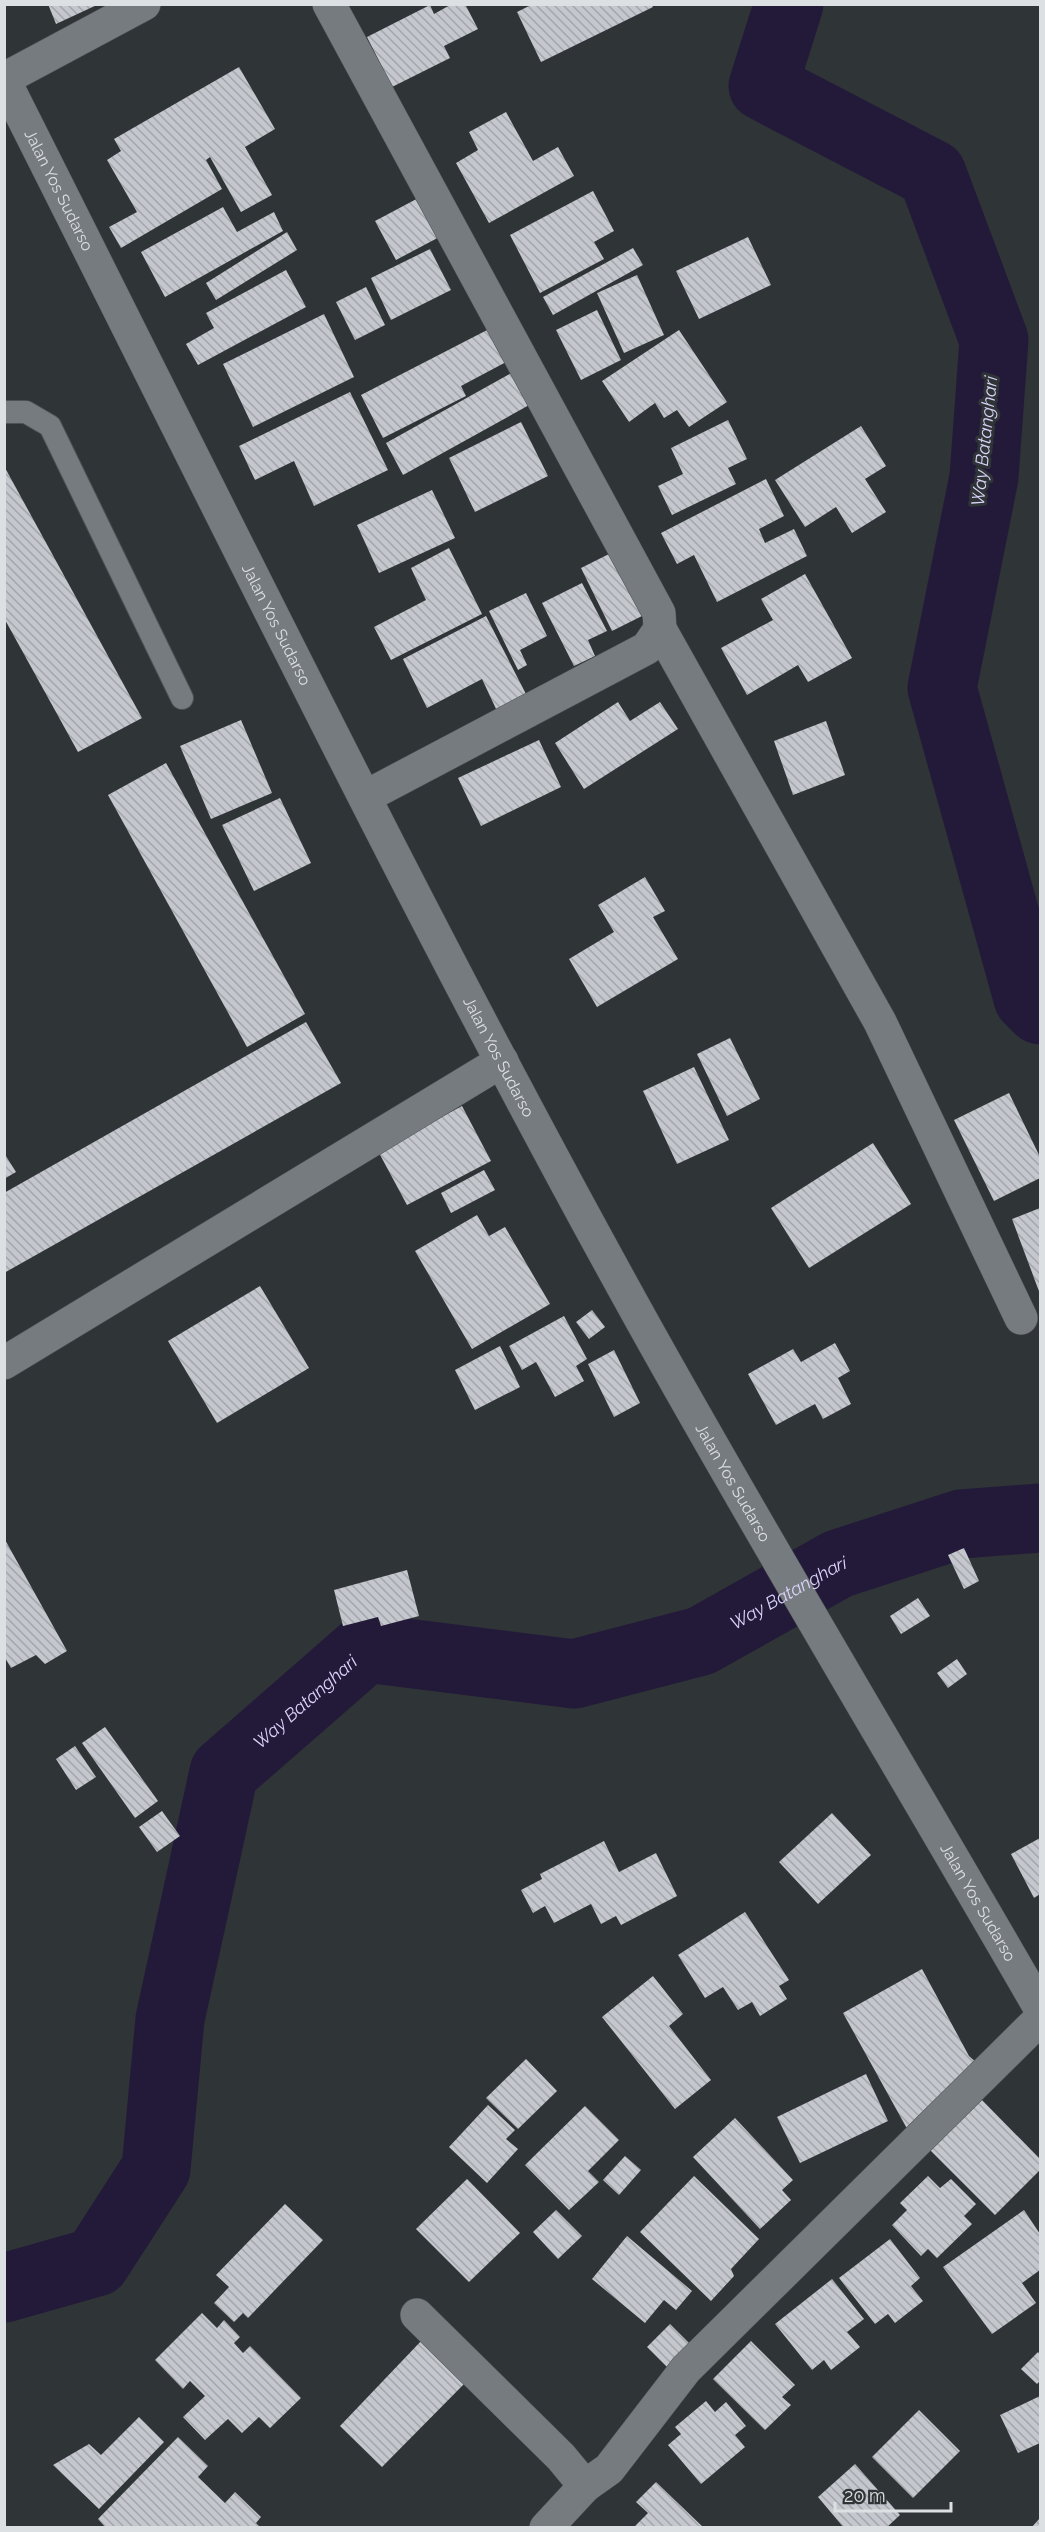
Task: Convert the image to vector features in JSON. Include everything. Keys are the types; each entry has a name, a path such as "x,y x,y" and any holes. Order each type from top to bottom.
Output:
{"street":[{"path":"4,80 144,4"},
{"path":"329,4 659,613 660,629 880,1022 1021,1318"},
{"name":"Jalan Yos Sudarso","path":"4,80 365,797 502,1061 644,1324 1041,2008"},
{"path":"365,797 647,648 660,629"},
{"path":"4,1363 502,1061"},
{"path":"546,2528 585,2486 609,2469 686,2369 1041,2019"},
{"path":"417,2315 561,2457 585,2486"}],"lane":[{"path":"4,412 26,412 50,426 182,698"}],"building":[{"path":"48,4 99,4 56,24"},
{"path":"452,4 465,4 478,29 444,46 450,58 392,87 367,37 430,5 434,14"},
{"path":"533,4 651,4 653,7 541,62 517,12"},
{"path":"239,67 275,129 245,147 272,195 241,212 210,157 206,160 222,189 121,248 109,227 137,212 107,160 121,151 114,139"},
{"path":"506,112 533,161 558,147 574,176 489,223 456,163 478,150 469,132"},
{"path":"593,191 614,231 594,242 604,259 540,293 510,235"},
{"path":"424,195 445,234 396,260 375,221"},
{"path":"223,207 237,232 274,212 283,231 165,297 141,252"},
{"path":"287,232 297,250 216,300 206,283"},
{"path":"748,237 771,285 699,319 676,271"},
{"path":"633,248 643,265 553,315 543,297"},
{"path":"430,249 451,290 391,320 371,278"},
{"path":"286,270 306,307 198,365 186,344 214,328 206,313"},
{"path":"637,275 664,335 624,353 597,293"},
{"path":"366,287 385,325 355,340 336,302"},
{"path":"597,310 621,360 581,380 556,330"},
{"path":"324,314 354,377 253,427 223,364"},
{"path":"491,328 508,361 461,386 466,396 383,438 361,395"},
{"path":"679,330 727,402 689,427 677,410 664,418 655,403 629,422 602,381"},
{"path":"513,372 531,404 403,475 386,443"},
{"path":"350,392 388,470 314,506 294,461 255,480 239,446"},
{"path":"728,420 747,459 728,468 736,484 672,515 658,486 683,474 671,448"},
{"path":"521,422 548,476 475,512 449,458"},
{"path":"861,426 886,466 865,479 886,512 852,533 836,507 805,527 775,480"},
{"path":"4,466 142,718 78,752 4,618"},
{"path":"766,479 784,516 759,529 765,543 794,529 807,556 717,602 694,555 677,564 661,533"},
{"path":"432,490 455,538 379,573 357,525"},
{"path":"449,548 482,614 391,660 374,627 426,600 411,568"},
{"path":"615,551 646,614 612,631 581,568"},
{"path":"805,574 852,658 808,682 798,665 747,695 721,648 773,620 761,599"},
{"path":"582,583 607,631 588,640 595,656 574,666 542,603"},
{"path":"526,593 547,636 520,650 527,665 518,670 489,611"},
{"path":"486,616 527,696 497,711 482,679 427,708 403,659"},
{"path":"618,702 630,721 660,702 678,729 584,789 555,743"},
{"path":"241,720 272,793 211,819 180,746"},
{"path":"826,721 845,775 793,795 774,741"},
{"path":"539,740 561,787 481,826 458,778"},
{"path":"166,763 305,1014 247,1047 108,795"},
{"path":"280,798 311,863 254,891 222,825"},
{"path":"645,877 665,911 653,917 678,959 597,1007 569,959 614,932 598,905"},
{"path":"306,1022 341,1083 4,1273 4,1193"},
{"path":"730,1038 760,1099 727,1116 697,1054"},
{"path":"694,1067 729,1140 677,1164 643,1091"},
{"path":"1009,1093 1040,1157 1040,1178 994,1201 954,1120"},
{"path":"462,1106 491,1161 407,1205 378,1151"},
{"path":"873,1143 911,1204 809,1268 771,1208"},
{"path":"4,1153 16,1172 4,1179"},
{"path":"484,1170 495,1190 451,1213 441,1193"},
{"path":"1040,1208 1040,1294 1012,1219"},
{"path":"477,1215 489,1236 505,1227 550,1304 472,1349 415,1251"},
{"path":"260,1286 309,1368 217,1423 168,1341"},
{"path":"592,1310 605,1327 589,1339 576,1322"},
{"path":"564,1316 587,1359 576,1366 584,1381 555,1397 536,1362 522,1370 509,1346"},
{"path":"835,1343 850,1371 838,1378 851,1404 823,1419 815,1404 776,1425 748,1374 793,1349 801,1362"},
{"path":"500,1346 520,1387 475,1410 455,1370"},
{"path":"614,1350 640,1403 614,1417 588,1364"},
{"path":"4,1538 67,1651 45,1664 36,1655 11,1668 4,1656"},
{"path":"964,1548 979,1581 964,1589 948,1555"},
{"path":"407,1570 419,1616 381,1626 378,1617 343,1626 334,1590"},
{"path":"918,1598 930,1616 901,1634 890,1616"},
{"path":"957,1659 967,1674 948,1688 937,1673"},
{"path":"105,1727 158,1801 135,1818 82,1743"},
{"path":"75,1746 96,1777 76,1790 56,1759"},
{"path":"162,1811 180,1836 157,1852 139,1827"},
{"path":"832,1813 871,1855 818,1904 779,1862"},
{"path":"1040,1838 1040,1894 1034,1898 1011,1854"},
{"path":"604,1841 619,1872 656,1853 677,1896 621,1925 616,1916 601,1924 591,1904 554,1923 545,1906 533,1913 521,1890 542,1879 540,1874"},
{"path":"745,1912 789,1980 779,1986 787,1999 760,2016 752,2002 738,2010 723,1987 705,1998 678,1955"},
{"path":"922,1969 969,2056 978,2064 910,2134 843,2013"},
{"path":"653,1976 683,2014 669,2026 711,2080 675,2109 602,2017"},
{"path":"526,2059 557,2091 518,2129 486,2098"},
{"path":"866,2074 888,2121 800,2163 777,2117"},
{"path":"977,2095 1040,2159 1040,2170 995,2215 926,2146"},
{"path":"488,2105 515,2130 506,2139 518,2149 487,2183 449,2147"},
{"path":"585,2106 619,2140 588,2171 599,2182 569,2210 525,2165"},
{"path":"735,2118 793,2180 782,2190 791,2200 760,2229 693,2157"},
{"path":"625,2156 641,2170 619,2195 603,2180"},
{"path":"694,2176 759,2239 731,2269 734,2276 711,2301 640,2232"},
{"path":"928,2176 940,2188 951,2179 976,2204 964,2216 972,2224 937,2258 928,2249 921,2256 892,2225 907,2210 900,2203"},
{"path":"467,2179 520,2233 469,2282 416,2229"},
{"path":"285,2204 323,2240 248,2318 243,2313 234,2322 214,2303 229,2287 216,2275"},
{"path":"556,2210 582,2236 558,2259 533,2232"},
{"path":"1024,2210 1040,2234 1040,2270 1022,2283 1036,2303 992,2334 943,2267"},
{"path":"627,2236 692,2291 676,2310 664,2300 645,2323 592,2279"},
{"path":"890,2239 920,2278 911,2286 923,2301 895,2323 888,2314 875,2324 839,2278"},
{"path":"832,2279 864,2319 847,2332 860,2347 831,2370 824,2360 812,2370 775,2324"},
{"path":"202,2313 217,2328 224,2320 240,2337 234,2343 243,2353 250,2346 301,2398 270,2428 259,2417 242,2433 228,2419 205,2440 183,2417 205,2396 190,2381 183,2389 155,2360"},
{"path":"670,2324 695,2349 672,2372 647,2347"},
{"path":"423,2339 467,2381 382,2467 340,2426"},
{"path":"751,2341 795,2385 782,2397 791,2405 765,2430 713,2379"},
{"path":"1038,2352 1040,2354 1040,2381 1037,2384 1021,2369"},
{"path":"1040,2396 1040,2443 1018,2453 1000,2415"},
{"path":"706,2401 715,2412 726,2402 746,2426 735,2435 745,2447 701,2484 668,2445 681,2434 675,2427"},
{"path":"919,2410 960,2451 913,2498 872,2457"},
{"path":"139,2417 164,2442 99,2509 53,2465 89,2444 101,2455"},
{"path":"178,2437 208,2466 198,2477 225,2503 235,2492 261,2517 256,2523 261,2528 106,2528 98,2519"},
{"path":"855,2464 900,2515 886,2528 844,2528 818,2497"},
{"path":"656,2482 704,2528 633,2528 648,2513 636,2502"},
{"path":"1040,2518 1040,2528 1031,2528"}],"waterway":[{"name":"Way Batanghari","path":"789,4 763,86 932,174 994,340 984,477 942,688 1028,998 1040,1010"},
{"name":"Way Batanghari","path":"4,2288 96,2262 156,2169 170,2019 224,1772 366,1648 574,1674 701,1641 838,1564 961,1524 1040,1518"}]}
